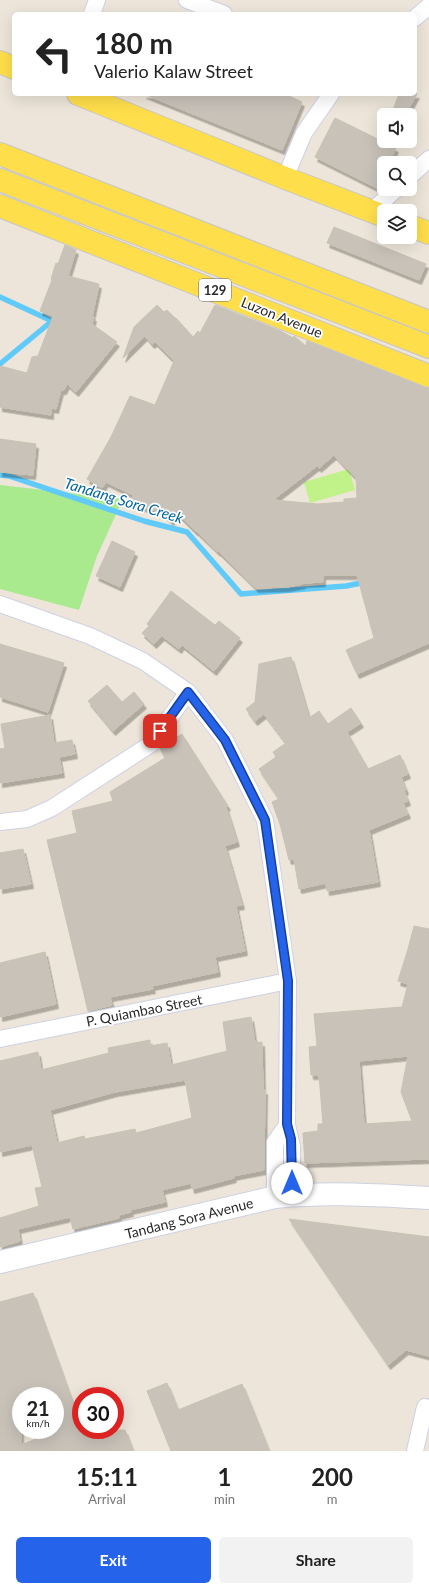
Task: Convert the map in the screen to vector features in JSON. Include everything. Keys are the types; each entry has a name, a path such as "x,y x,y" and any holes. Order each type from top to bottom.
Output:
{"main road":[{"path":"0,62 12,67"},
{"path":"83,96 377,214"},
{"path":"0,154 429,322"},
{"name":"Luzon Avenue","path":"0,180 429,348"},
{"name":"Luzon Avenue","path":"0,206 429,376"},
{"path":"417,229 429,233"},
{"name":"Tandang Sora Avenue","path":"0,1262 283,1196 356,1194 429,1198"}],"street":[{"path":"93,12 97,0"},
{"path":"187,0 219,12"},
{"path":"285,178 304,133 330,96"},
{"path":"417,170 429,159"},
{"path":"0,604 90,636 133,655 188,692 225,740 265,820 288,981 287,1124 292,1146 283,1196"},
{"path":"0,822 27,819 52,808 151,744 188,692"},
{"name":"P. Quiambao Street","path":"0,1039 288,981"},
{"path":"415,1451 424,1407"}],"green space":[{"path":"349,469 355,490 310,503 304,482"},
{"path":"0,485 123,499 97,556 79,610 0,589"}],"building":[{"path":"149,96 289,96 302,102 282,150"},
{"path":"398,96 416,96 409,108 394,108"},
{"path":"335,118 377,139 377,148 396,148 392,156 377,156 377,188 315,157"},
{"path":"334,227 426,264 419,280 327,243"},
{"path":"65,245 76,250 68,276 99,284 92,317 94,317 92,324 117,342 76,392 67,384 64,390 61,390 56,409 51,408 51,415 0,407 0,366 27,373 32,357 38,356 53,316 40,311 52,280 51,279 56,263 58,264"},
{"path":"157,305 164,312 167,310 176,318 193,337 198,331 200,333 215,305 281,331 293,338 294,336 306,346 307,341 429,388 429,643 357,674 346,650 374,638 357,575 323,575 323,582 304,583 288,587 256,588 180,516 178,515 171,521 161,512 131,504 133,495 106,482 102,488 87,479 111,437 130,396 155,405 174,361 155,342 152,344 145,336 123,358 134,327","holes":["334,455 356,478 357,498 344,499 344,502 318,504 273,500 317,466 319,468"]},
{"path":"0,439 36,444 33,475 0,472"},
{"path":"112,541 135,552 120,587 96,576"},
{"path":"171,591 215,625 219,621 240,638 214,671 182,645 179,649 162,636 154,644 142,633 149,626 147,624"},
{"path":"0,644 64,663 48,712 0,697"},
{"path":"291,657 309,718 319,711 328,724 351,708 361,723 347,732 368,769 400,755 408,774 401,777 408,801 403,803 408,814 369,830 378,882 327,891 326,883 299,889 294,859 289,860 280,824 272,802 279,799 259,769 276,757 273,752 286,743 264,714 255,721 246,709 255,702 259,664"},
{"path":"107,685 122,702 134,692 144,704 113,731 88,701"},
{"path":"50,715 54,743 72,740 75,754 59,757 62,773 0,783 0,749 5,748 1,724"},
{"path":"182,734 228,806 226,807 237,842 225,846 242,905 236,906 245,951 215,957 218,972 152,986 153,989 110,997 112,1005 88,1011 47,840 77,833 72,811 113,801 110,792 165,758 160,748"},
{"path":"23,849 31,884 0,889 0,853"},
{"path":"414,926 429,929 429,1161 427,1159 305,1163 303,1133 318,1131 318,1124 323,1124 319,1075 311,1075 309,1047 317,1046 314,1014 402,1007 408,984 398,981","holes":["408,1056 401,1092 412,1121 364,1124 359,1061"]},
{"path":"45,952 56,1004 0,1017 0,963"},
{"path":"251,1017 255,1043 262,1042 263,1091 265,1090 264,1170 233,1176 234,1178 192,1189 191,1183 162,1190 165,1202 130,1210 131,1212 119,1215 119,1218 73,1229 70,1217 18,1229 20,1241 0,1247 0,1218 39,1206 35,1188 42,1187 32,1145 0,1152 0,1061 38,1052 41,1070 109,1053 108,1048 150,1040 150,1046 167,1043 171,1065 227,1051 223,1022","holes":["185,1080 192,1118 136,1133 135,1129 85,1139 84,1136 57,1143 50,1110 115,1092"]},
{"path":"289,1219 429,1237 429,1356 406,1350 388,1365"},
{"path":"33,1293 72,1401 72,1439 124,1439 125,1430 133,1451 0,1451 0,1302"},
{"path":"167,1383 178,1410 242,1384 269,1451 171,1451 147,1391"}],"waterway":[{"name":"Tandang Sora Creek","path":"0,297 52,321 0,364"},
{"name":"Tandang Sora Creek","path":"0,475 9,476 144,521 187,532 241,594 346,586 366,582"}],"route":[{"path":"160,731 188,692 225,740 265,820 288,981 287,1124 292,1146 292,1183"}]}
